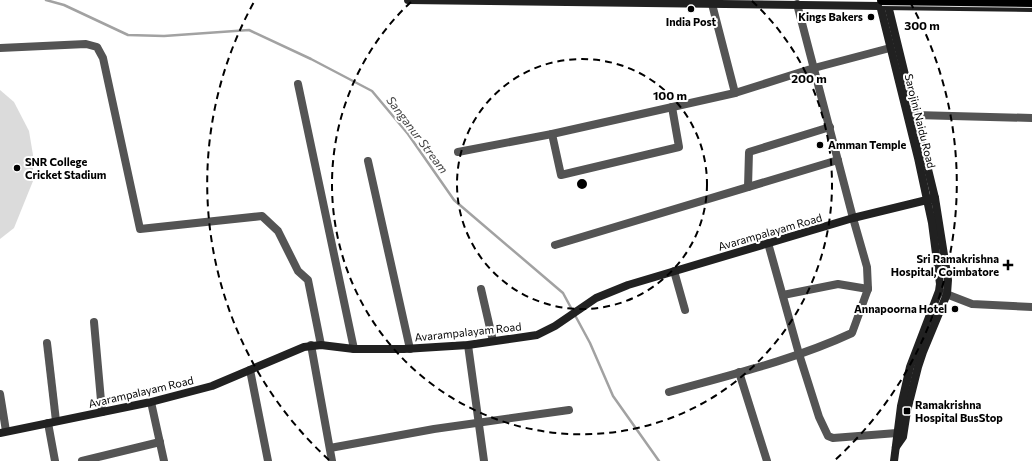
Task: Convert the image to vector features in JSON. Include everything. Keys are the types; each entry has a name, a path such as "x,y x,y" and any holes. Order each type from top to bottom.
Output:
{"main road":[{"path":"884,3 1032,2"}],"street":[{"path":"408,0 712,4 737,2 797,4 884,3 1032,8"},
{"path":"884,3 915,115 931,199 940,284 943,293 914,381 903,437 896,447"},
{"name":"Sarojini Naidu Road","path":"884,3 890,48 918,158 931,199"},
{"path":"712,4 735,93"},
{"path":"668,392 824,346 852,333 868,288 868,267 853,218 797,4"},
{"path":"0,48 86,44 97,47 103,58 140,229 262,216 278,231 298,271 308,280 321,345"},
{"path":"458,152 552,134 735,93 814,68 890,48"},
{"path":"298,84 354,349"},
{"path":"552,134 561,175 679,147 672,107"},
{"path":"915,115 1032,118"},
{"path":"748,187 749,152 830,128"},
{"path":"555,245 838,160"},
{"path":"368,161 410,349"},
{"name":"Avarampalayam Road","path":"3,432 151,402 212,386 311,345 354,349 410,349 468,345 537,334 555,326 596,298 628,285 853,218 931,199"},
{"path":"768,244 784,295 799,354 819,416 828,436 833,438 897,433"},
{"path":"674,272 684,310"},
{"path":"784,295 838,284 868,288"},
{"path":"481,289 493,341"},
{"path":"943,293 972,304 1032,307"},
{"path":"894,461 902,398 910,366 943,293"},
{"path":"94,322 102,412"},
{"path":"47,342 55,461"},
{"path":"311,345 332,461"},
{"path":"468,345 484,461"},
{"path":"250,370 268,461"},
{"path":"739,372 768,461"},
{"path":"0,394 3,432"},
{"path":"151,402 164,461"},
{"path":"330,448 479,422 569,410"},
{"path":"82,461 160,442"}],"shaded area":[{"name":"SNR College Cricket Stadium","path":"0,90 14,102 29,131 33,155 33,181 14,228 0,239"}],"waterway":[{"name":"Sanganur Stream","path":"46,0 64,5 128,35 164,36 249,30 311,59 372,91 408,134 454,200 563,293 590,343 613,396 659,461"}],"place":[{"name":"India Post","path":"691,9"},
{"name":"Kings Bakers","path":"871,17"},
{"name":"Amman Temple","path":"820,145"},
{"name":"SNR College Cricket Stadium","path":"17,168"},
{"name":"Sri Ramakrishna Hospital, Coimbatore","path":"1008,265"},
{"name":"Annapoorna Hotel","path":"955,309"},
{"name":"Ramakrishna Hospital BusStop","path":"907,411"}]}
